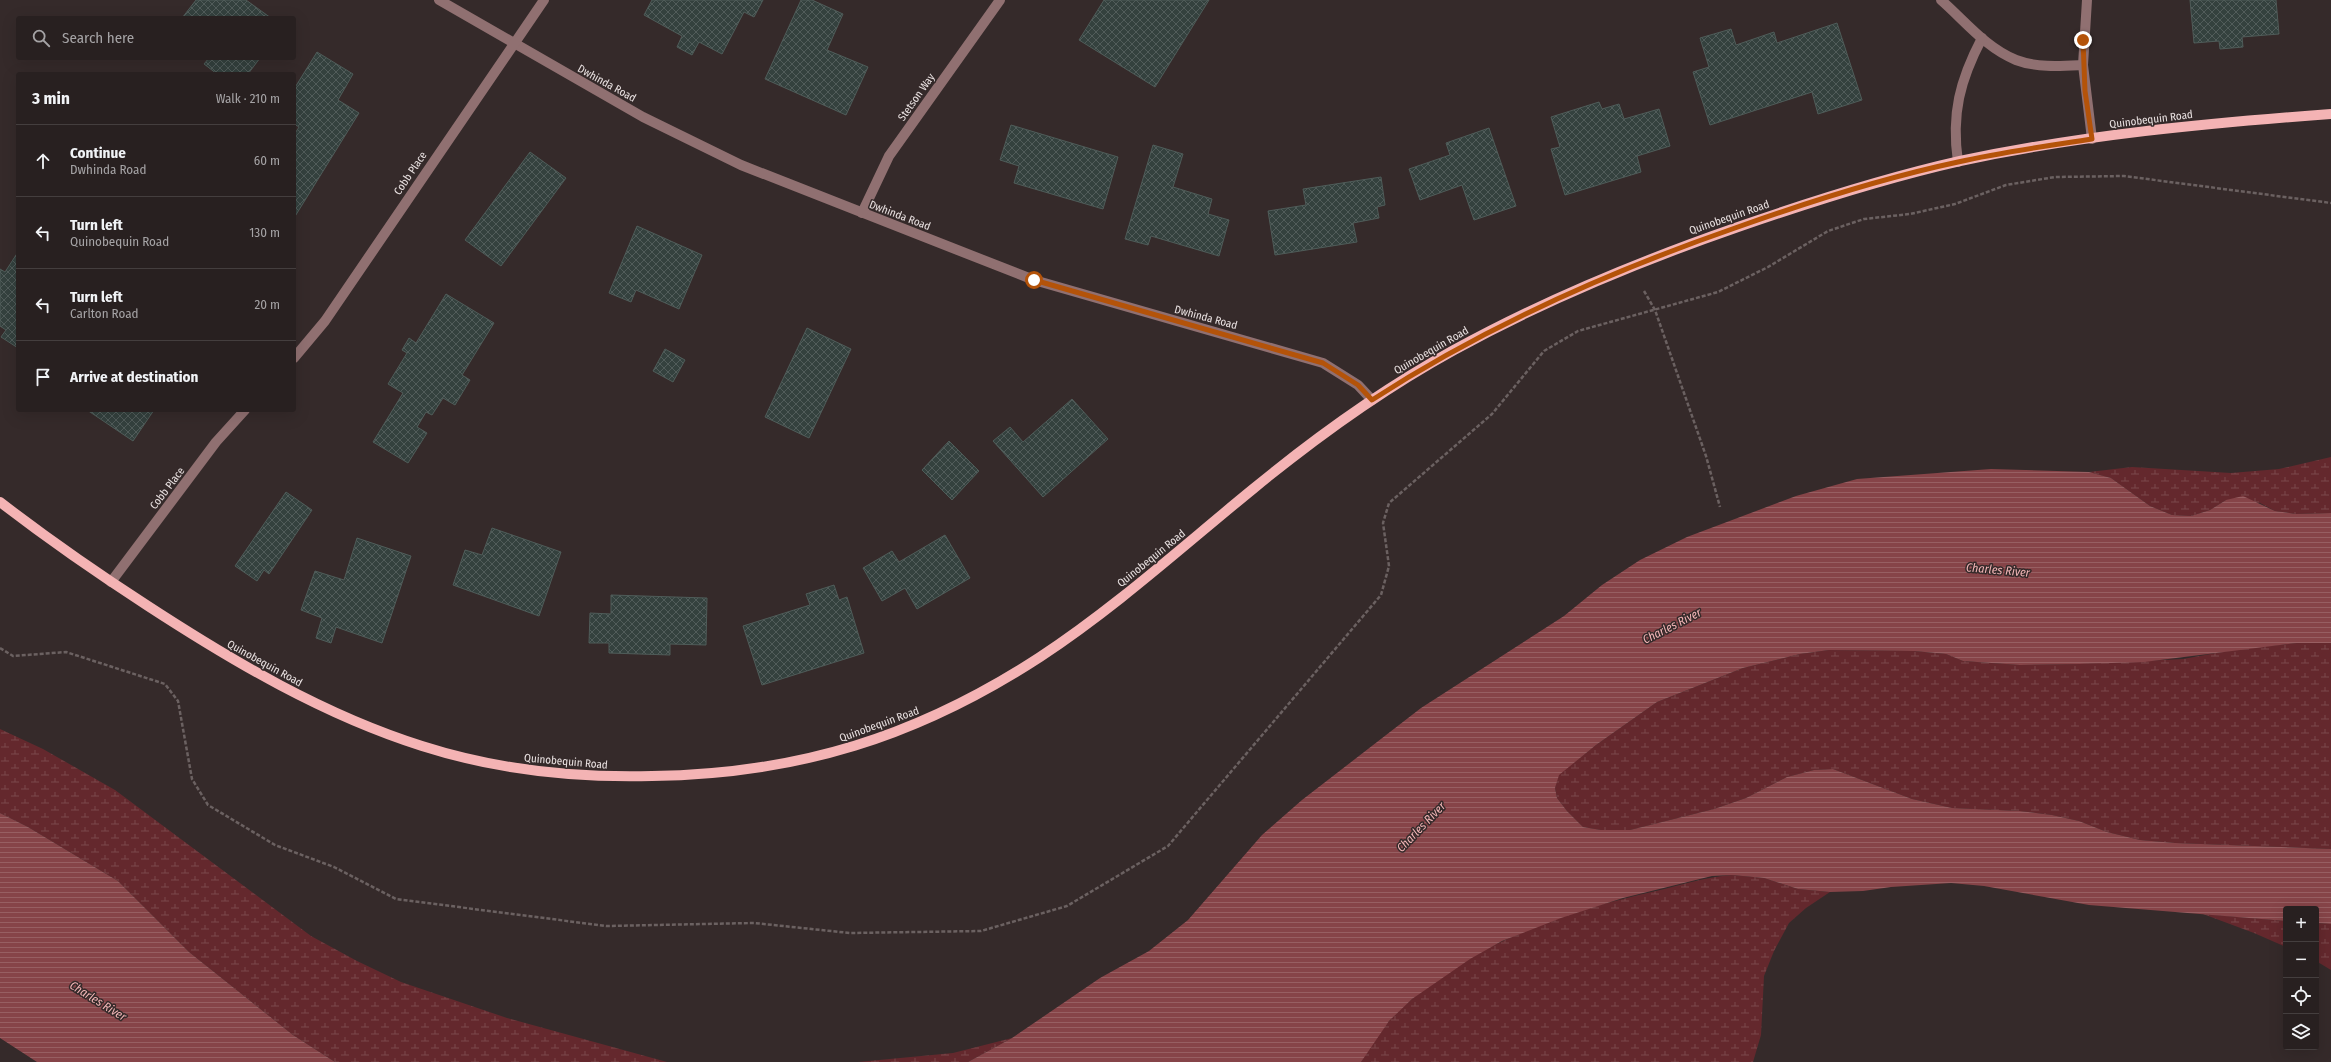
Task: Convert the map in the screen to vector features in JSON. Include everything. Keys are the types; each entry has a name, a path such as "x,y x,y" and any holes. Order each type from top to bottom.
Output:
{"main road":[{"name":"Quinobequin Road","path":"0,502 62,549 111,582 245,667 339,715 425,747 502,766 579,776 698,776 733,772 807,759 871,742 938,714 1000,682 1078,631 1151,574 1294,456 1372,400 1411,375 1496,328 1583,286 1631,266 1771,215 1868,185 1958,162 2092,139 2200,125 2331,114"}],"street":[{"name":"Dwhinda Road","path":"439,0 512,44 706,150 862,214 1034,280 1323,363 1358,385 1372,400"},
{"name":"Cobb Place","path":"296,356 325,321 512,44 544,0"},
{"name":"Stetson Way","path":"862,214 889,156 1000,0"},
{"path":"1941,0 1982,38 2016,60 2036,64 2084,65"},
{"path":"2087,0 2084,65 2092,139"},
{"path":"1958,162 1955,138 1957,101 1963,78 1982,38"},
{"name":"Cobb Place","path":"111,582 216,442 243,412"}],"path":[{"path":"1631,266 1654,310 1706,456 1720,507"}],"green space":[{"path":"2331,457 2331,513 2296,514 2275,511 2260,503 2226,500 2210,510 2191,516 2172,515 2150,506 2111,478 2089,472 2132,467 2231,473 2279,469"},
{"path":"2297,643 2331,643 2331,849 2175,843 2140,840 2107,832 2079,821 2052,815 2020,811 1952,808 1912,799 1833,769 1814,770 1787,777 1746,798 1714,809 1630,830 1601,830 1583,827 1567,811 1557,798 1555,788 1558,775 1596,745 1657,702 1743,668 1800,654 1829,650 1914,651 1946,654 1963,661 2020,665 2080,664 2183,659 2238,649"},
{"path":"0,729 43,749 115,790 311,936 357,961 401,982 507,1018 667,1062 335,1062 293,1035 189,952 118,881 28,827 0,813"},
{"path":"1732,875 1764,878 1798,889 1830,892 1806,908 1789,923 1774,951 1764,976 1761,1035 1753,1062 1361,1062 1374,1040 1390,1020 1417,995 1447,972 1479,953 1513,936 1584,910 1694,882"},
{"path":"2203,914 2283,921 2283,946"},
{"path":"2319,923 2331,924 2331,970 2319,963"},
{"path":"1012,1038 968,1062 858,1062 953,1053"}],"water":[{"name":"Charles River","path":"1991,469 2089,472 2111,478 2150,506 2172,515 2191,516 2210,510 2226,500 2243,496 2275,511 2296,514 2331,513 2331,643 2297,643 2144,662 2020,665 1963,661 1946,654 1914,651 1829,650 1800,654 1743,668 1657,702 1596,745 1559,775 1555,788 1557,798 1567,811 1583,827 1601,830 1630,830 1714,809 1746,798 1787,777 1814,770 1833,769 1912,799 1952,808 2020,811 2052,815 2079,821 2107,832 2140,840 2175,843 2331,849 2331,924 2319,923 2319,906 2283,906 2283,921 2089,905 1984,886 1951,883 1891,887 1863,891 1830,892 1798,889 1764,878 1732,875 1712,876 1623,898 1561,918 1502,941 1470,959 1412,999 1389,1021 1361,1062 968,1062 1012,1038 1100,978 1149,951 1188,920 1262,835 1302,800 1421,708 1564,616 1602,585 1640,560 1687,537 1796,496 1857,479"},
{"name":"Charles River","path":"0,813 28,827 118,881 189,952 293,1035 335,1062 37,1062 0,1038"}],"building":[{"path":"196,0 246,0 268,16 184,16"},
{"path":"652,0 763,0 754,17 744,12 722,54 699,42 692,55 677,47 682,36 644,15"},
{"path":"801,0 812,0 843,14 827,50 868,67 846,115 765,79"},
{"path":"1104,0 1209,0 1155,87 1079,40"},
{"path":"2190,0 2276,0 2279,34 2242,37 2243,47 2220,49 2219,41 2194,43"},
{"path":"1837,23 1862,100 1818,114 1812,92 1710,125 1693,72 1709,67 1700,38 1731,29 1736,45 1774,32 1777,43"},
{"path":"317,52 353,74 338,100 359,113 296,215 296,132 299,127 296,125 296,86"},
{"path":"207,60 258,60 250,72 214,72 204,64"},
{"path":"1599,102 1602,109 1619,104 1624,119 1659,109 1670,146 1637,156 1641,172 1565,195 1551,149 1560,147 1551,117"},
{"path":"1011,125 1118,157 1103,209 1014,183 1019,166 1000,160"},
{"path":"1489,128 1516,206 1474,220 1462,185 1420,200 1409,169 1450,155 1446,143"},
{"path":"1153,145 1183,154 1173,187 1212,199 1208,214 1229,220 1219,256 1151,236 1148,245 1125,239"},
{"path":"530,152 566,178 501,266 465,240"},
{"path":"1381,177 1385,205 1377,207 1379,218 1353,223 1357,242 1275,255 1268,211 1306,205 1303,189"},
{"path":"637,226 702,255 679,309 636,290 631,302 609,293"},
{"path":"16,255 16,347 1,337 6,330 0,326 0,269 5,272"},
{"path":"446,294 494,323 462,375 470,380 455,405 443,398 432,415 426,412 417,427 427,433 408,463 373,442 403,393 388,384 407,353 402,350 409,338 416,343"},
{"path":"807,328 851,349 809,438 765,417"},
{"path":"665,349 685,360 673,382 653,371"},
{"path":"1072,399 1108,439 1043,497 993,441 1010,427 1023,442"},
{"path":"90,412 153,412 133,441"},
{"path":"949,441 979,471 952,500 922,470"},
{"path":"286,492 312,510 269,574 264,570 257,581 235,566"},
{"path":"492,528 561,552 539,616 453,585 465,550 482,555"},
{"path":"945,535 970,578 917,609 905,588 882,601 863,568 892,551 899,562"},
{"path":"357,538 411,556 382,643 336,627 331,643 316,638 322,618 301,610 315,571 344,580"},
{"path":"834,585 839,600 847,597 864,653 762,685 743,626 810,605 806,594"},
{"path":"611,595 707,598 706,645 670,644 670,655 609,653 609,643 589,643 590,613 611,614"}],"route":[{"path":"1034,280 1121,306 1304,356 1323,363 1342,373 1358,385 1372,400 1453,350 1496,328 1583,286 1675,249 1771,215 1916,172 2002,153 2092,139 2085,91 2083,40"}]}
